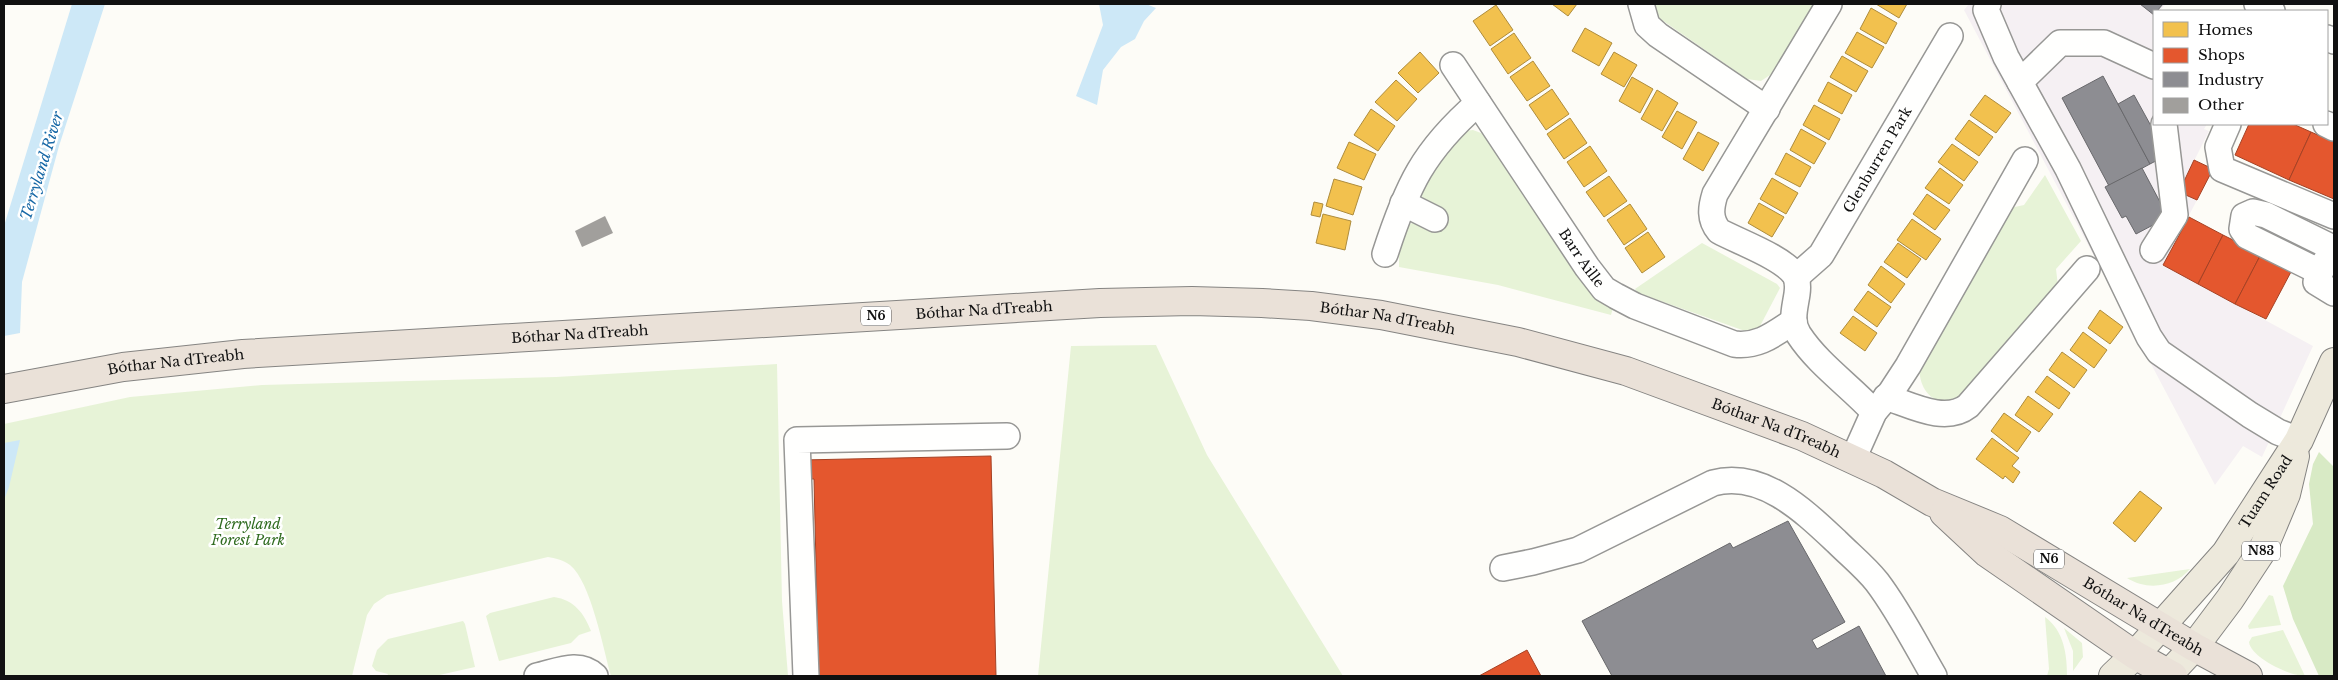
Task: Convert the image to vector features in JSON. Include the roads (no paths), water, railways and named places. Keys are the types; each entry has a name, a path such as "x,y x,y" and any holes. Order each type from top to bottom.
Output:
{"highway":[{"name":"Bóthar Na dTreabh","path":"4,389 169,360 243,354 1081,304 1228,302 1351,310 1462,330 1526,344 1626,371 1802,436 1853,459 1932,502 2000,530 2194,647 2248,676"},
{"name":"Bóthar Na dTreabh","path":"1932,502 1987,554 2135,655 2170,676"}],"main road":[{"name":"Tuam Road","path":"2113,676 2161,627 2226,553 2299,440 2334,362"},
{"name":"Tuam Road","path":"2170,676 2230,599 2262,549 2286,494 2299,440"}],"street":[{"path":"1641,4 1647,25 1658,35 1767,109"},
{"path":"1829,4 1715,194 1712,205 1712,218 1719,231 1772,258 1788,268 1796,277 1798,286 1793,317 1794,322 1798,334 1820,359 1880,404 1949,414 1960,412 2088,269"},
{"path":"1988,4 1986,10 2006,57 2068,168 2149,337 2159,352 2250,415 2278,432 2299,440"},
{"path":"2257,4 2270,10"},
{"name":"Glenburren Park","path":"1796,277 1821,255 1950,36"},
{"path":"2020,82 2060,43 2104,43 2153,66"},
{"name":"Barr Aille","path":"1453,65 1587,267 1604,289 1635,306 1734,344 1747,346 1765,341 1794,322"},
{"path":"1386,254 1403,203 1422,165 1436,144 1452,126 1478,103"},
{"path":"2153,250 2175,215 2164,125"},
{"path":"2228,125 2218,146 2222,168 2334,216"},
{"path":"1853,459 1880,404 1908,366 2025,160"},
{"path":"1403,203 1435,219"},
{"path":"2320,272 2247,236 2242,229 2244,216 2254,212 2266,215 2333,243 2316,282 2334,293"},
{"path":"806,676 797,440 1007,436"},
{"path":"1503,568 1578,550 1713,483 1727,479 1749,483 1784,496 1814,521 1876,581 1900,617 1934,676"},
{"path":"536,676 573,668 587,670 596,676"}],"water":[{"name":"Terryland River","path":"72,4 105,4 59,146 22,282 20,333 4,336 4,226"},
{"path":"1099,4 1146,4 1156,8 1144,21 1135,39 1121,47 1103,70 1097,105 1076,96 1103,25"},
{"path":"20,440 9,487 4,500 4,443"}],"park label":[{"name":"Terryland Forest Park","path":"248,532"}]}
